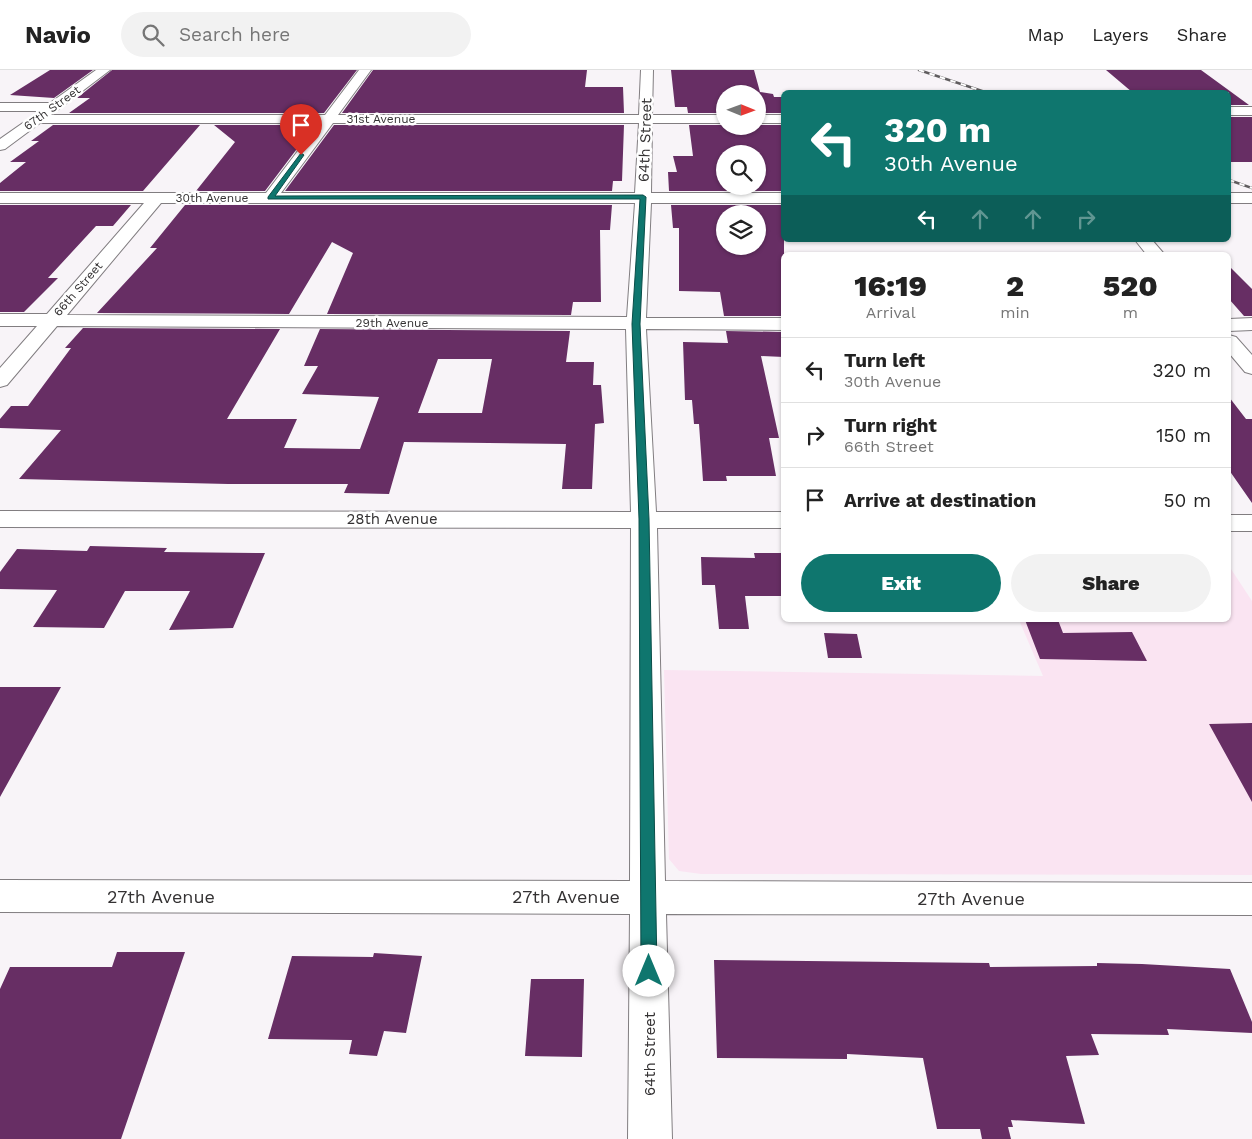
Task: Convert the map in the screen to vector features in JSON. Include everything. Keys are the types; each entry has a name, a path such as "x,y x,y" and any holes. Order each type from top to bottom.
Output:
{"street":[{"name":"67th Street","path":"0,146 104,70"},
{"path":"270,198 365,70"},
{"name":"64th Street","path":"647,70 636,324 644,519 650,1139"},
{"path":"0,107 53,107"},
{"path":"1231,111 1252,111"},
{"name":"31st Avenue","path":"36,119 716,119"},
{"path":"766,119 781,119"},
{"name":"30th Avenue","path":"0,198 781,198"},
{"name":"66th Street","path":"0,381 157,198"},
{"path":"1231,198 1252,198"},
{"path":"1145,242 1153,252"},
{"name":"29th Avenue","path":"0,320 781,324"},
{"path":"1231,324 1252,324"},
{"path":"1231,343 1252,368"},
{"name":"28th Avenue","path":"0,519 781,520"},
{"path":"1231,523 1252,523"},
{"name":"27th Avenue","path":"0,896 649,896 1252,899"}],"shaded area":[{"path":"1231,569 1252,601 1252,875 701,874 679,871 669,859 664,670 1043,676 1020,622 1231,622"}],"building":[{"path":"50,70 93,70 54,98 10,95"},
{"path":"112,70 357,70 324,113 69,113 90,98 77,98"},
{"path":"373,70 587,70 585,87 623,87 624,113 342,113"},
{"path":"671,70 754,70 758,85 716,85 716,113 688,113 687,107 675,107"},
{"path":"1106,70 1201,70 1228,90 1130,90"},
{"path":"1231,92 1249,105 1231,105"},
{"path":"766,93 773,94 774,97 781,97 781,113 766,113"},
{"path":"1231,117 1252,117 1252,162 1231,162"},
{"path":"53,125 200,125 143,191 0,191 0,183 26,162 10,162 39,141 31,141"},
{"path":"214,125 315,125 265,191 196,191 235,142"},
{"path":"334,125 624,125 622,181 613,181 612,191 285,191"},
{"path":"689,125 716,125 716,135 766,135 766,125 781,125 781,191 766,191 766,145 716,145 716,191 669,191 668,172 677,172 673,156 693,156"},
{"path":"0,205 131,205 113,226 96,226 48,278 58,278 24,312 0,312"},
{"path":"185,205 612,205 610,230 600,230 601,302 573,302 571,315 327,314 353,253 332,242 289,314 97,313 157,248 150,248"},
{"path":"671,205 716,205 716,255 766,255 766,205 781,205 781,242 784,242 784,252 781,252 781,316 724,316 720,292 679,291 679,228 673,228"},
{"path":"1231,268 1252,289 1252,316 1244,316 1231,301"},
{"path":"83,328 280,329 227,419 297,419 284,448 360,449 379,397 302,394 318,366 304,366 320,329 570,331 566,362 594,362 593,385 601,385 604,423 595,424 592,489 562,489 566,444 404,442 389,494 344,493 348,484 228,484 19,479 61,430 0,428 0,419 11,406 28,406 71,348 65,348","holes":["438,359 492,359 482,413 418,413"]},
{"path":"726,331 781,332 781,357 761,356 779,438 769,438 776,476 726,476 727,481 703,481 699,424 694,424 692,400 685,400 683,342 728,343"},
{"path":"1231,400 1246,419 1252,419 1252,503 1231,473"},
{"path":"90,546 167,548 164,552 265,553 233,628 169,630 190,591 125,591 104,628 33,627 57,590 0,589 0,572 17,549 87,551"},
{"path":"754,553 781,553 781,596 745,596 749,629 719,629 715,585 702,585 701,557 755,558"},
{"path":"1026,622 1059,622 1063,633 1132,632 1147,661 1040,659"},
{"path":"824,633 857,634 862,658 828,658"},
{"path":"0,687 61,687 0,797"},
{"path":"1252,723 1252,802 1209,724"},
{"path":"117,952 185,952 121,1139 0,1139 0,989 10,967 112,967"},
{"path":"374,953 422,956 406,1033 384,1031 377,1056 349,1054 352,1040 268,1039 292,956 373,957"},
{"path":"714,960 989,963 990,967 1097,966 1097,963 1230,969 1252,1022 1252,1033 1167,1029 1169,1035 1091,1034 1099,1055 1066,1056 1085,1124 1011,1120 1013,1127 1008,1127 1011,1139 982,1139 980,1129 937,1129 923,1058 847,1054 847,1059 717,1058"},
{"path":"531,979 584,979 582,1057 525,1056"}],"railway":[{"path":"919,70 979,90"},
{"path":"1231,181 1252,188"}],"route":[{"path":"301,155 270,198 643,197 636,324 644,519 649,971"}]}
